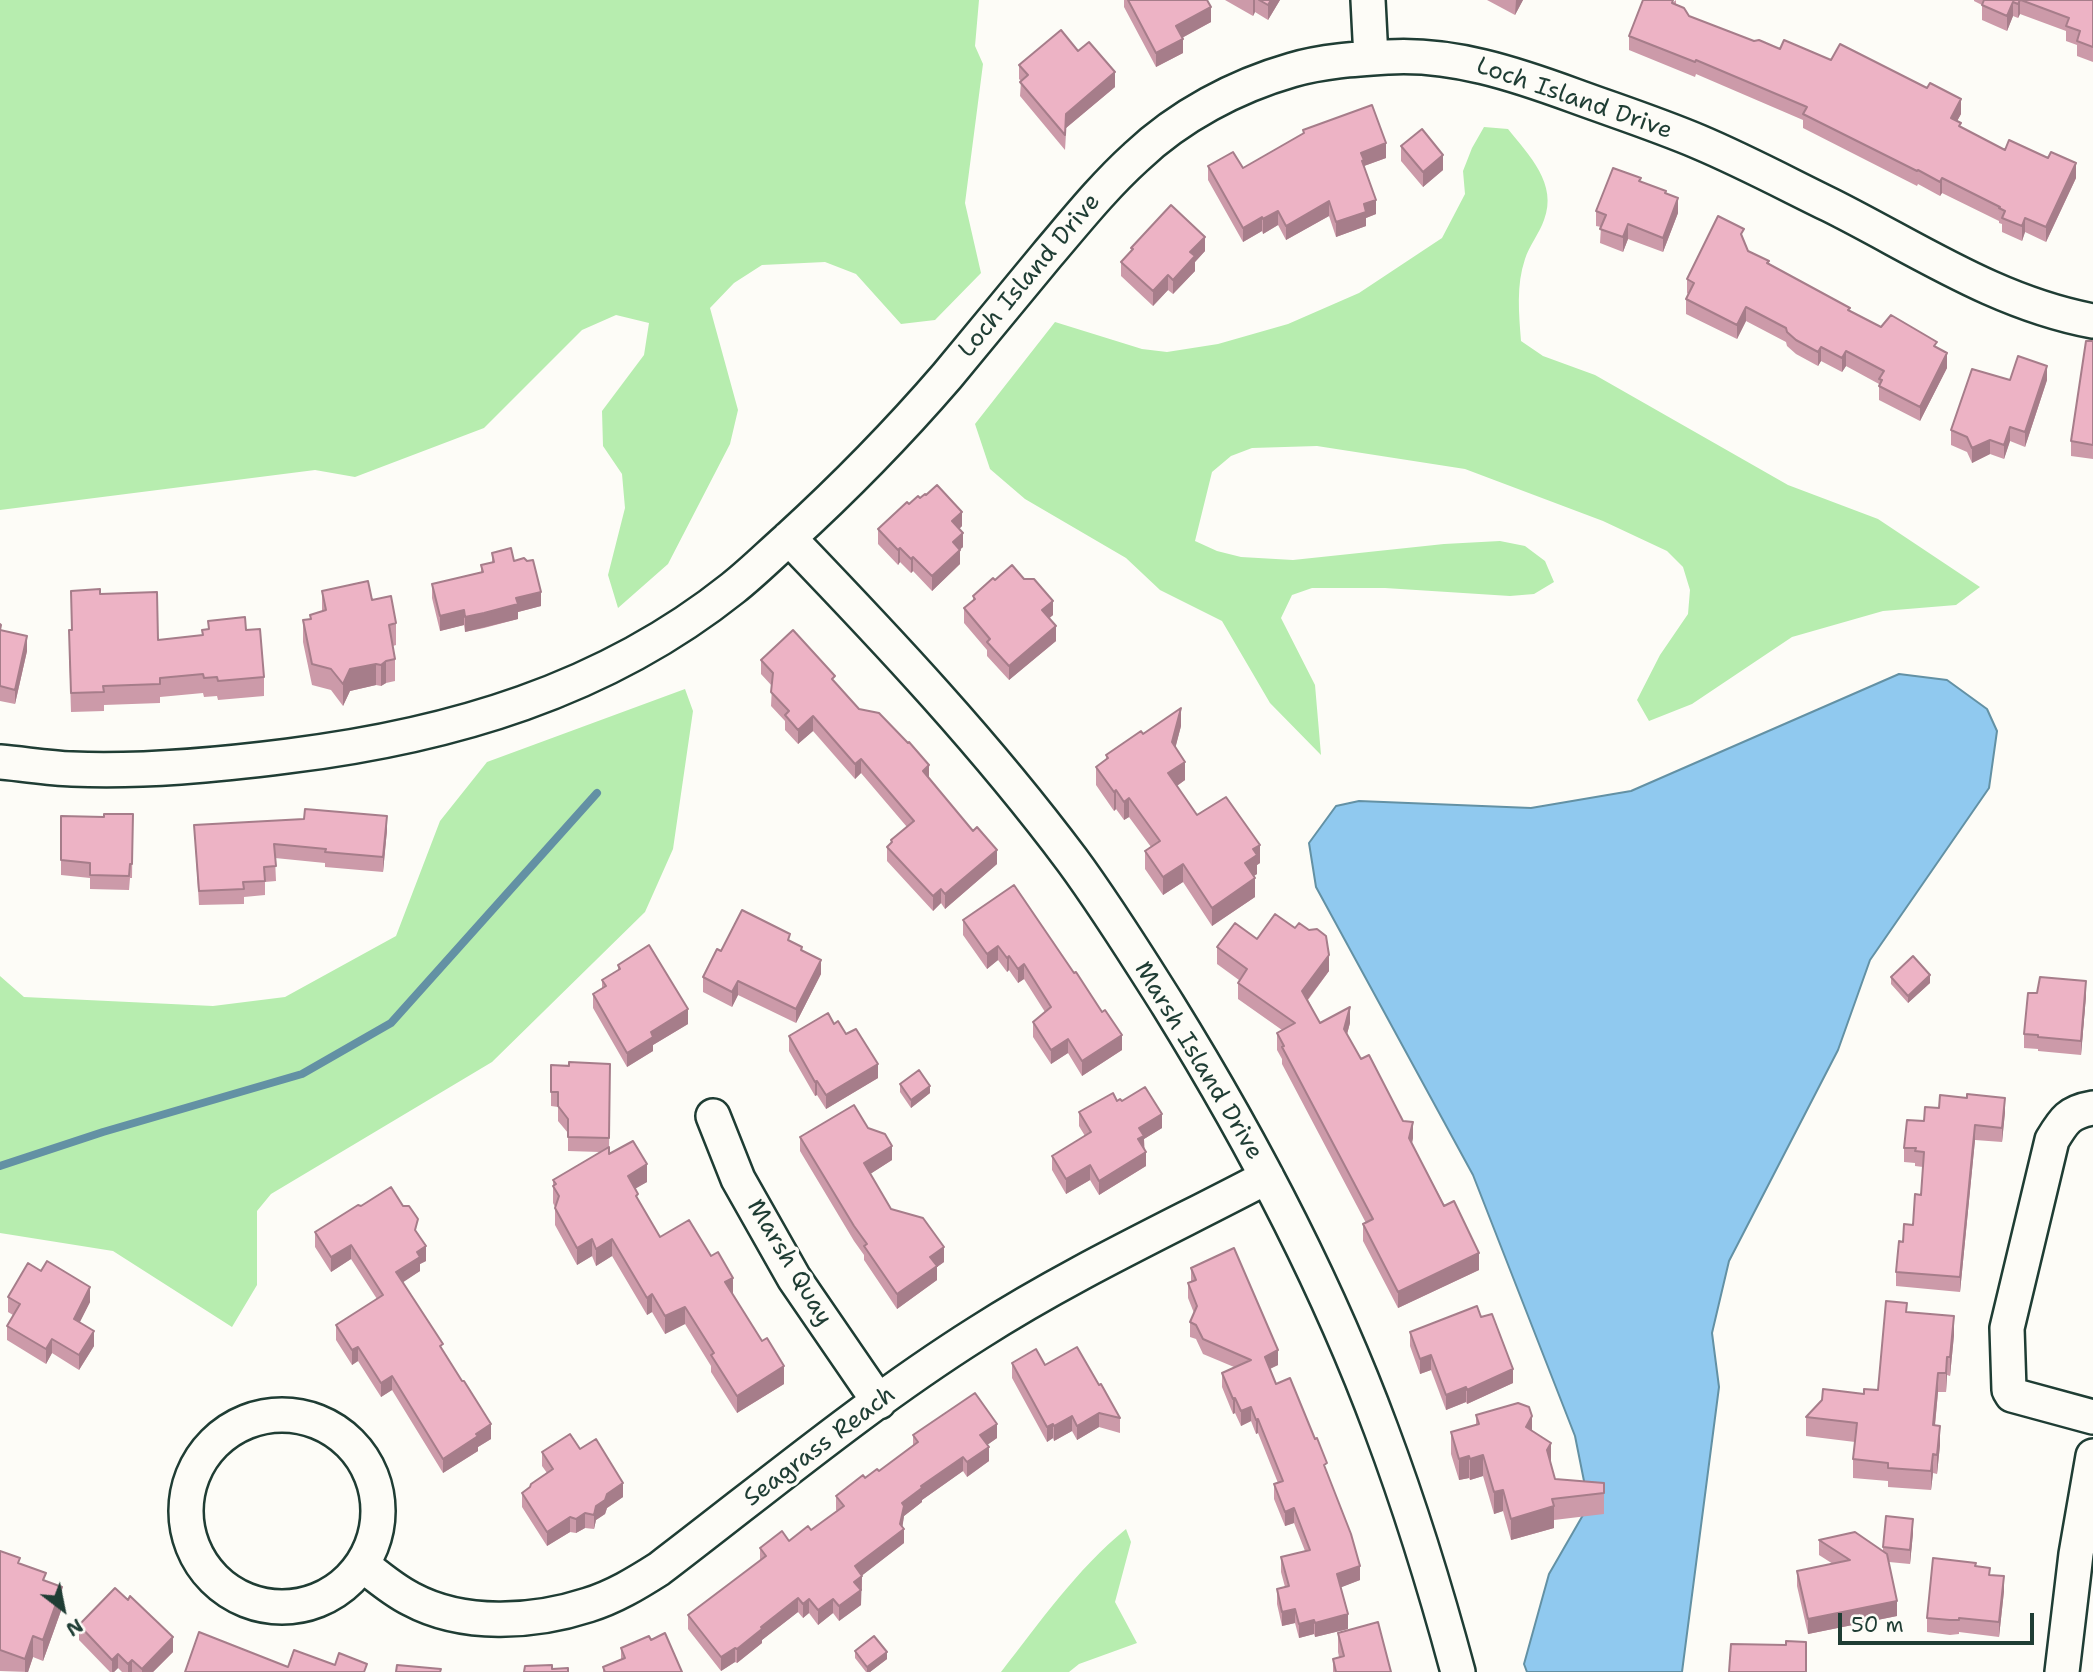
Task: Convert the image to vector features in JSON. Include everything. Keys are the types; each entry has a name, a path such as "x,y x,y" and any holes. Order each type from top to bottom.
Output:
{"street":[{"path":"1368,0 1371,58"},
{"name":"Loch Island Drive","path":"0,762 69,769 121,769 225,764 332,751 407,737 480,718 586,679 619,663 685,623 736,586 825,505 902,426 1097,195 1136,156 1166,132 1236,90 1290,70 1358,58 1424,57 1464,62 1524,77 1701,143 1836,208 1999,293 2036,307 2093,321"},
{"name":"Marsh Island Drive","path":"789,538 880,632 994,762 1073,862 1196,1050 1267,1177 1332,1311 1381,1429 1438,1598 1458,1672"},
{"path":"2093,1108 2080,1110 2067,1117 2052,1140 2007,1328 2012,1395 2093,1417"},
{"name":"Marsh Quay","path":"713,1116 738,1179 794,1278 879,1402"},
{"name":"Seagrass Reach","path":"363,1565 391,1588 413,1600 445,1612 487,1619 550,1615 589,1605 626,1590 659,1569 879,1402 978,1332 1058,1286 1267,1177"},
{"path":"275,1415 295,1416 306,1417 334,1429 357,1449 373,1476 379,1506 376,1537 363,1565 340,1589 311,1604 278,1608 246,1601 217,1583 197,1558 187,1526 187,1493 199,1462 218,1439 245,1422 275,1415"},
{"path":"2062,1672 2076,1554 2093,1456"}],"green space":[{"path":"0,0 979,0 975,46 983,64 965,203 981,273 935,320 901,324 856,274 825,262 762,265 734,283 710,308 738,410 730,444 668,564 618,608 608,575 625,508 622,474 603,446 602,411 644,355 649,323 616,315 582,330 484,428 355,477 315,470 0,510"},
{"path":"1484,127 1508,129 1539,171 1547,194 1544,220 1527,254 1520,279 1521,341 1543,356 1595,375 1788,485 1878,519 1980,587 1956,605 1883,611 1792,637 1692,704 1649,721 1637,700 1660,655 1688,614 1690,590 1683,567 1667,551 1603,521 1465,469 1317,446 1252,448 1231,456 1212,472 1195,541 1217,551 1241,557 1293,560 1444,544 1500,541 1525,546 1545,561 1554,582 1534,594 1510,596 1385,588 1312,588 1292,595 1281,618 1315,685 1321,755 1270,703 1222,621 1160,590 1126,558 1025,499 990,469 975,424 1055,322 1142,349 1167,352 1218,344 1288,324 1359,293 1442,238 1465,194 1463,171"},
{"path":"685,689 693,711 673,849 645,912 492,1062 271,1194 257,1211 257,1285 232,1327 113,1251 0,1233 0,976 24,997 213,1006 285,997 396,936 440,821 487,762"},
{"path":"1126,1529 1131,1542 1115,1602 1137,1643 1079,1664 1069,1672 1001,1672 1075,1579"}],"water":[{"path":"1899,674 1947,680 1987,709 1997,731 1989,788 1870,960 1838,1050 1729,1261 1712,1333 1719,1387 1682,1672 1527,1672 1524,1664 1549,1574 1583,1515 1584,1481 1575,1436 1473,1175 1316,887 1309,843 1336,806 1359,801 1531,808 1631,791"}],"building":[{"path":"1128,0 1207,0 1211,7 1176,26 1183,39 1156,53"},
{"path":"1643,0 1673,0 1672,3 1684,8 1689,16 1780,49 1784,40 1831,60 1840,44 1927,88 1930,83 1961,99 1951,118 1961,123 1959,126 2005,150 2009,140 2048,158 2051,152 2076,163 2046,227 2025,218 2022,226 2002,218 2005,211 2000,207 1942,178 1940,182 1803,114 1807,107 1696,60 1695,62 1629,36"},
{"path":"1984,0 2020,0 2018,4 2013,2 2007,16 1982,5"},
{"path":"2021,0 2093,0 2093,47 2077,41 2080,31 2066,26 2069,18"},
{"path":"1061,30 1078,51 1089,42 1115,72 1066,114 1065,135 1020,82 1028,75 1019,65"},
{"path":"1372,105 1386,143 1361,153 1376,200 1364,204 1366,212 1336,222 1329,201 1286,226 1278,211 1243,228 1208,166 1233,152 1243,168 1304,133 1303,130"},
{"path":"1422,129 1443,155 1423,172 1401,146"},
{"path":"1613,168 1641,178 1639,181 1678,198 1663,238 1628,224 1623,237 1600,229 1606,215 1596,211"},
{"path":"1171,205 1205,237 1190,252 1195,256 1173,280 1168,275 1153,291 1121,262"},
{"path":"1718,216 1744,229 1741,234 1748,251 1850,308 1848,310 1881,327 1891,315 1937,342 1934,346 1947,353 1920,407 1879,386 1882,380 1879,379 1884,371 1846,351 1842,358 1821,347 1818,352 1796,340 1786,328 1746,307 1737,325 1686,299 1694,283 1687,279"},
{"path":"2086,341 2093,341 2093,445 2071,441"},
{"path":"2018,356 2047,366 2025,432 2010,427 2004,445 1990,440 1972,448 1967,437 1951,430 1972,369 2010,380"},
{"path":"937,485 962,512 952,521 963,533 953,542 960,550 932,576 913,557 911,559 900,548 898,550 878,529 907,502 909,504 918,496 920,498 926,495"},
{"path":"511,548 514,561 524,558 527,561 533,560 541,592 516,598 518,604 484,613 465,617 464,610 440,616 432,584 483,572 481,565 494,562 492,553"},
{"path":"1012,565 1024,579 1034,579 1053,601 1042,610 1056,626 1009,666 987,642 990,639 964,608 993,578 995,580"},
{"path":"368,581 372,600 391,596 396,623 389,625 395,659 381,665 350,669 343,684 331,669 312,664 303,620 311,619 310,615 326,610 322,591"},
{"path":"100,589 100,594 157,592 158,640 203,635 202,630 209,629 208,621 245,617 246,630 260,629 264,677 218,681 217,677 204,678 203,674 160,678 160,684 103,686 104,692 71,693 71,591"},
{"path":"0,630 27,636 15,690 0,686"},
{"path":"793,630 835,676 832,679 859,709 879,713 909,742 929,765 923,771 973,831 977,827 997,850 945,894 941,889 933,896 887,847 891,840 914,821 861,759 855,764 813,716 798,730 785,715 789,711 771,692 773,673 761,660"},
{"path":"1181,708 1172,742 1185,762 1168,773 1197,815 1226,797 1260,845 1253,849 1257,855 1245,863 1255,878 1212,908 1183,864 1163,877 1145,851 1160,841 1129,798 1124,802 1096,767 1108,758 1106,755"},
{"path":"305,809 387,816 383,857 274,844 276,866 264,867 265,881 243,882 244,889 199,891 194,825 304,819"},
{"path":"104,814 133,814 132,864 129,876 90,875 90,863 61,860 61,816 104,817"},
{"path":"1014,885 1102,1012 1105,1010 1122,1035 1082,1061 1068,1039 1051,1050 1033,1022 1051,1007 1024,964 1018,969 998,946 987,954 963,920"},
{"path":"742,910 790,934 788,940 821,960 796,1009 738,981 732,992 703,977 717,949 721,951"},
{"path":"1275,914 1295,928 1299,923 1309,930 1317,929 1326,936 1329,955 1302,991 1320,1023 1350,1007 1344,1029 1361,1059 1369,1055 1403,1121 1413,1122 1409,1138 1444,1206 1454,1201 1479,1253 1398,1292 1363,1224 1373,1219 1282,1047 1284,1046 1277,1033 1295,1023 1238,983 1247,969 1217,947 1235,923 1257,939"},
{"path":"649,945 688,1009 651,1032 653,1037 627,1053 593,994 606,986 602,980 620,969 618,965"},
{"path":"1913,956 1930,975 1908,996 1891,977"},
{"path":"2040,977 2086,981 2081,1041 2024,1034 2028,993 2037,993"},
{"path":"828,1013 834,1024 838,1021 846,1034 856,1029 878,1064 826,1095 817,1081 815,1082 789,1036"},
{"path":"569,1062 610,1064 609,1138 568,1137 568,1119 558,1106 558,1092 551,1092 551,1065 569,1066"},
{"path":"919,1070 930,1086 911,1100 900,1084"},
{"path":"1145,1087 1162,1114 1139,1128 1144,1136 1138,1139 1146,1152 1099,1181 1090,1165 1066,1179 1052,1156 1091,1132 1079,1112 1113,1093 1117,1101 1122,1101"},
{"path":"1967,1094 2005,1098 2002,1128 1975,1125 1960,1277 1896,1272 1899,1241 1903,1242 1904,1224 1913,1225 1915,1194 1921,1195 1924,1152 1915,1151 1916,1148 1904,1148 1907,1120 1924,1121 1925,1107 1939,1108 1940,1095 1967,1098"},
{"path":"854,1105 868,1128 885,1134 892,1146 864,1163 891,1209 923,1218 944,1247 930,1257 937,1266 897,1294 864,1246 867,1244 800,1137"},
{"path":"633,1141 647,1164 628,1176 638,1194 636,1196 660,1237 689,1220 711,1256 718,1252 733,1278 725,1282 762,1341 767,1338 784,1366 737,1396 685,1307 665,1316 652,1294 647,1298 612,1239 596,1249 592,1239 577,1248 555,1208 559,1196 553,1186 556,1184 553,1180 609,1147 609,1154"},
{"path":"391,1187 403,1206 409,1206 418,1219 415,1230 426,1246 417,1252 420,1257 396,1272 491,1424 443,1459 392,1376 381,1383 358,1347 352,1350 336,1325 383,1295 351,1245 331,1257 315,1232"},
{"path":"1234,1248 1278,1350 1265,1357 1276,1384 1290,1378 1327,1463 1324,1465 1351,1534 1360,1566 1337,1574 1348,1614 1315,1623 1314,1620 1299,1624 1295,1609 1282,1612 1277,1589 1289,1586 1281,1557 1310,1550 1294,1508 1285,1512 1274,1484 1283,1481 1258,1419 1256,1420 1251,1407 1241,1411 1222,1373 1251,1360 1203,1339 1196,1325 1190,1322 1197,1306 1188,1283 1196,1280 1191,1268"},
{"path":"47,1261 90,1287 74,1319 94,1331 79,1355 52,1339 46,1349 7,1326 20,1304 8,1297 28,1263 41,1271"},
{"path":"1886,1301 1907,1303 1906,1312 1954,1316 1946,1373 1938,1373 1933,1425 1940,1426 1937,1455 1933,1454 1931,1471 1888,1468 1888,1463 1853,1459 1857,1423 1806,1417 1822,1400 1823,1389 1864,1394 1864,1389 1878,1390"},
{"path":"1477,1306 1481,1317 1492,1314 1513,1369 1467,1390 1466,1387 1446,1395 1431,1355 1420,1359 1410,1332"},
{"path":"1077,1347 1120,1418 1099,1413 1077,1426 1072,1416 1047,1427 1012,1363 1036,1349 1045,1365"},
{"path":"975,1393 997,1424 980,1435 989,1447 967,1462 963,1457 921,1486 922,1488 902,1503 904,1506 900,1524 904,1529 855,1566 862,1576 854,1582 861,1590 839,1606 833,1599 818,1610 809,1599 803,1604 798,1598 737,1649 721,1657 688,1615 766,1556 760,1548 782,1531 789,1541 808,1526 811,1530 844,1506 836,1496 863,1475 865,1478 877,1469 879,1471 918,1442 913,1435"},
{"path":"1518,1403 1529,1407 1532,1416 1526,1427 1551,1443 1547,1450 1555,1479 1604,1483 1604,1493 1552,1499 1554,1506 1511,1519 1503,1490 1494,1492 1483,1455 1459,1459 1451,1432 1479,1424 1476,1415"},
{"path":"570,1434 580,1449 596,1439 623,1483 596,1506 594,1515 585,1513 576,1519 570,1517 547,1532 522,1493 553,1469 542,1452"},
{"path":"1886,1516 1913,1519 1910,1550 1883,1547"},
{"path":"1855,1532 1887,1554 1897,1601 1808,1619 1797,1571 1850,1560 1819,1540"},
{"path":"0,1551 20,1558 18,1563 46,1573 43,1580 62,1587 43,1640 33,1636 25,1659 0,1650"},
{"path":"1933,1558 1976,1563 1975,1566 1990,1568 1989,1575 2004,1576 1999,1622 1927,1618"},
{"path":"115,1588 128,1600 130,1596 173,1637 142,1669 132,1660 128,1664 118,1654 112,1660 79,1625"},
{"path":"1378,1622 1391,1672 1336,1672 1333,1659 1344,1656 1338,1633"},
{"path":"199,1632 288,1667 294,1650 335,1665 339,1653 367,1664 364,1672 185,1672"},
{"path":"665,1633 682,1672 605,1672 603,1667 625,1658 621,1648 649,1636 651,1640"},
{"path":"874,1636 887,1652 867,1667 855,1651"},
{"path":"1786,1641 1806,1642 1806,1672 1729,1672 1731,1644 1786,1645"},
{"path":"397,1665 441,1669 440,1672 396,1672"},
{"path":"552,1665 552,1669 568,1668 568,1672 524,1672 525,1666"}],"waterway":[{"path":"0,1166 103,1132 302,1074 391,1023 597,793"}]}
